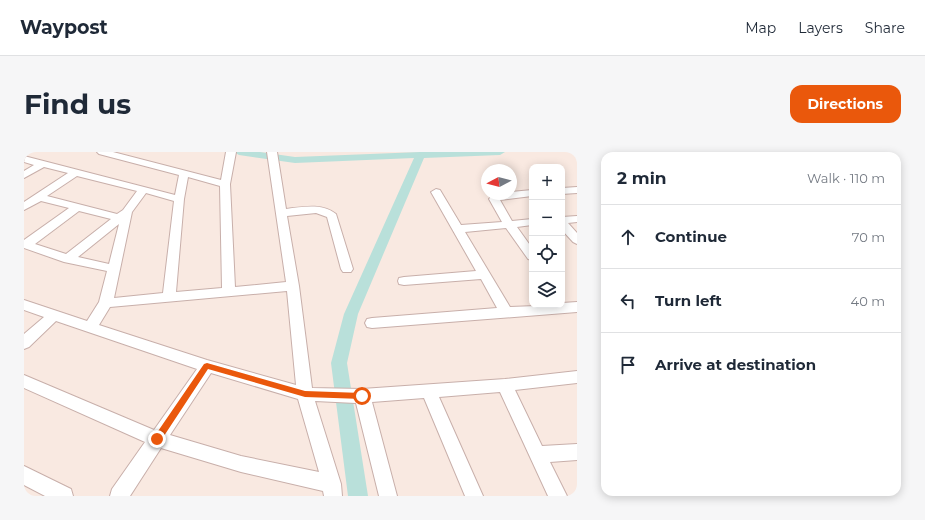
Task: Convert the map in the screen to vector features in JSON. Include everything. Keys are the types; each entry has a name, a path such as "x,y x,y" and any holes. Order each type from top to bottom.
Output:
{"street":[{"path":"102,152 225,184"},
{"path":"272,152 293,286 305,394 333,490"},
{"path":"229,292 225,184 230,157"},
{"path":"24,159 179,199"},
{"path":"24,175 42,164"},
{"path":"24,208 76,172"},
{"path":"169,297 179,199 184,174"},
{"path":"68,259 123,215 143,190"},
{"path":"565,191 577,190"},
{"path":"436,192 508,313"},
{"path":"529,193 502,196 494,199 509,224 529,252"},
{"path":"39,197 123,215"},
{"path":"25,244 76,206"},
{"path":"282,212 320,210 329,212 332,216 347,269"},
{"path":"90,327 106,303 114,269 123,215"},
{"path":"565,221 577,219"},
{"path":"459,229 529,222"},
{"path":"565,225 577,240"},
{"path":"25,244 68,259 114,269"},
{"path":"404,281 485,275"},
{"path":"106,303 293,286"},
{"path":"565,299 575,310"},
{"path":"24,305 207,366 305,394 362,396 505,385 577,377"},
{"path":"372,323 508,313 575,310"},
{"path":"24,343 54,315"},
{"path":"119,496 207,366"},
{"path":"24,381 157,439 333,490"},
{"path":"505,385 537,455 558,496"},
{"path":"429,391 474,496"},
{"path":"362,396 388,496"},
{"path":"537,455 577,452"},
{"path":"24,475 64,496"}],"waterway":[{"path":"239,152 295,160 420,155"},
{"path":"420,155 500,152"},
{"path":"358,496 339,363 351,314 420,155"}],"route":[{"path":"157,439 207,366 305,394 362,396"}]}
